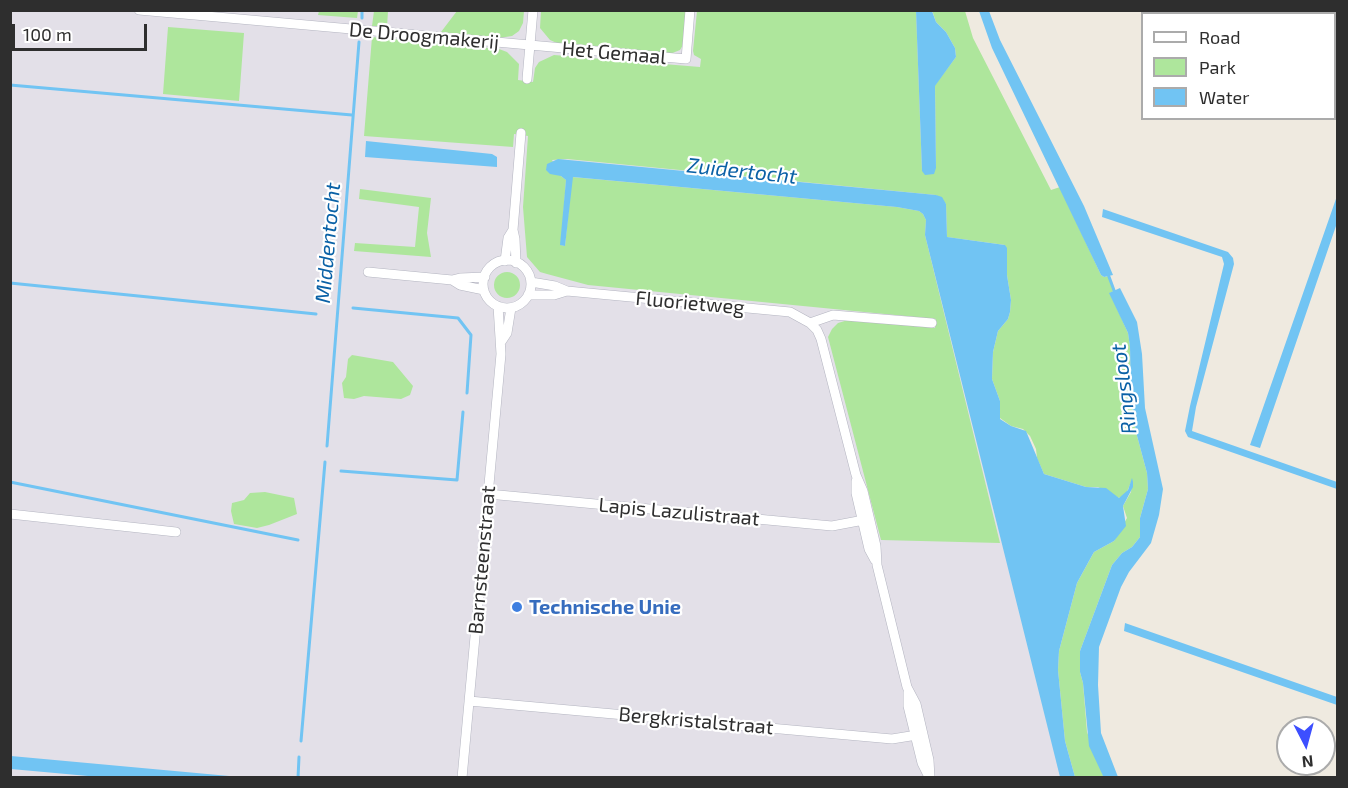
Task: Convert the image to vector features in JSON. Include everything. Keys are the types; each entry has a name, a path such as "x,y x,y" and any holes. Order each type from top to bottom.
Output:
{"street":[{"name":"De Droogmakerij","path":"139,10 530,45"},
{"path":"527,79 533,10"},
{"name":"Het Gemaal","path":"530,45 686,59 690,10"},
{"path":"516,262 513,230 521,133"},
{"path":"505,261 508,238 513,230"},
{"path":"505,261 516,262 528,273 531,282 528,295 524,301 511,308 498,306 489,300 484,290 485,277 490,268 505,261"},
{"path":"368,272 452,280 485,277"},
{"path":"452,280 460,285 484,290"},
{"name":"Fluorietweg","path":"531,282 555,286 567,291 790,312 810,323"},
{"name":"Fluorietweg","path":"528,295 555,295 567,291"},
{"name":"Barnsteenstraat","path":"462,777 501,342 498,306"},
{"name":"Barnsteenstraat","path":"501,342 507,333 511,308"},
{"path":"930,777 929,760 919,735 916,704 908,687 877,565 876,546 866,520 863,491 856,475 821,339 810,323 833,315 932,322"},
{"name":"Lapis Lazulistraat","path":"488,494 832,526 866,520"},
{"path":"10,514 176,532"},
{"name":"Bergkristalstraat","path":"469,701 892,739 919,735"}],"shaded area":[{"path":"10,11 918,11 1068,777 11,777"}],"green space":[{"path":"932,10 965,11 973,38 1051,190 1060,187 1101,275 1109,276 1114,291 1110,293 1128,333 1131,399 1136,432 1147,473 1148,489 1140,518 1140,537 1112,565 1080,651 1080,672 1087,732 1104,777 1075,777 1065,741 1058,670 1059,651 1077,583 1094,552 1114,541 1127,518 1123,506 1131,492 1132,480 1126,494 1119,498 1098,487 1086,487 1044,474 1030,436 1023,429 1011,426 1000,418 1000,401 992,379 993,352 998,331 1008,319 1010,312 1011,300 1005,245 947,237 946,204 936,195 567,159 552,160 561,176 566,180 561,245 565,246 572,177 897,207 919,211 923,214 926,220 925,235 1000,543 881,540 828,337 838,323 848,320 935,328 936,319 588,285 540,272 527,257 523,207 528,136 514,134 513,147 364,136 372,37 499,49 507,52 519,64 518,80 533,82 535,68 539,62 554,55 700,67 701,59 694,55 693,51 697,11 916,11 922,171 936,168 935,85 956,57 955,48 946,32 936,22"},
{"path":"319,11 358,11 357,18 318,15"},
{"path":"374,11 388,11 387,27 372,26"},
{"path":"457,11 524,11 523,23 519,31 512,36 499,38 441,32"},
{"path":"541,11 687,11 683,45 680,50 670,54 559,44 550,40 540,28"},
{"path":"168,27 244,33 239,101 163,94"},
{"path":"360,189 431,198 427,233 431,257 354,251 355,243 415,247 419,207 359,199"},
{"path":"507,272 516,276 520,285 516,294 507,298 498,294 494,285 498,276"},
{"path":"352,355 393,362 413,386 410,395 401,399 364,396 354,399 344,398 342,383 346,377 348,359"},
{"path":"265,492 294,498 297,514 257,528 234,524 232,503 244,500 250,493"}],"water":[{"path":"916,11 932,11 936,22 946,32 955,48 956,57 935,86 936,168 934,174 925,175 922,171"},
{"path":"979,11 989,11 1000,40 1084,206 1113,275 1104,277 1101,275 992,48"},
{"path":"366,141 492,154 497,157 497,167 365,157"},
{"path":"558,159 936,195 942,197 946,204 947,237 1005,245 1011,300 1010,312 1008,319 998,331 993,352 992,379 1000,401 1000,419 1026,431 1044,474 1086,487 1106,488 1119,498 1128,490 1132,478 1133,482 1133,487 1123,506 1126,526 1114,541 1094,552 1077,583 1059,651 1058,670 1065,741 1075,777 1060,777 925,235 926,220 923,214 919,211 897,207 573,177 565,246 560,245 566,180 546,170 547,164"},
{"path":"1337,196 1337,223 1260,448 1250,445"},
{"path":"1103,209 1228,252 1233,258 1234,264 1196,407 1192,431 1337,482 1337,489 1188,437 1185,431 1224,264 1222,257 1102,217"},
{"path":"1120,288 1137,322 1142,354 1145,408 1163,489 1151,543 1129,572 1121,587 1099,647 1098,685 1101,733 1118,777 1104,778 1089,746 1080,672 1080,651 1112,565 1140,537 1140,518 1148,489 1147,473 1136,432 1131,399 1128,333 1109,293"},
{"path":"1125,623 1337,697 1337,705 1124,631"},
{"path":"11,756 240,777 110,778 11,769"}],"waterway":[{"name":"Middentocht","path":"362,10 362,18"},
{"name":"Middentocht","path":"327,446 359,42"},
{"path":"10,85 352,115"},
{"name":"Ringsloot","path":"1108,274 1115,293"},
{"path":"10,283 316,314"},
{"path":"353,308 458,318 471,335 467,393"},
{"path":"341,471 457,480 463,412"},
{"name":"Middentocht","path":"301,741 325,462"},
{"path":"10,482 298,540"},
{"name":"Middentocht","path":"298,778 299,757"}],"place":[{"name":"Technische Unie","path":"517,607"}],"water label":[{"name":"Zuidertocht","path":"742,171"}]}
